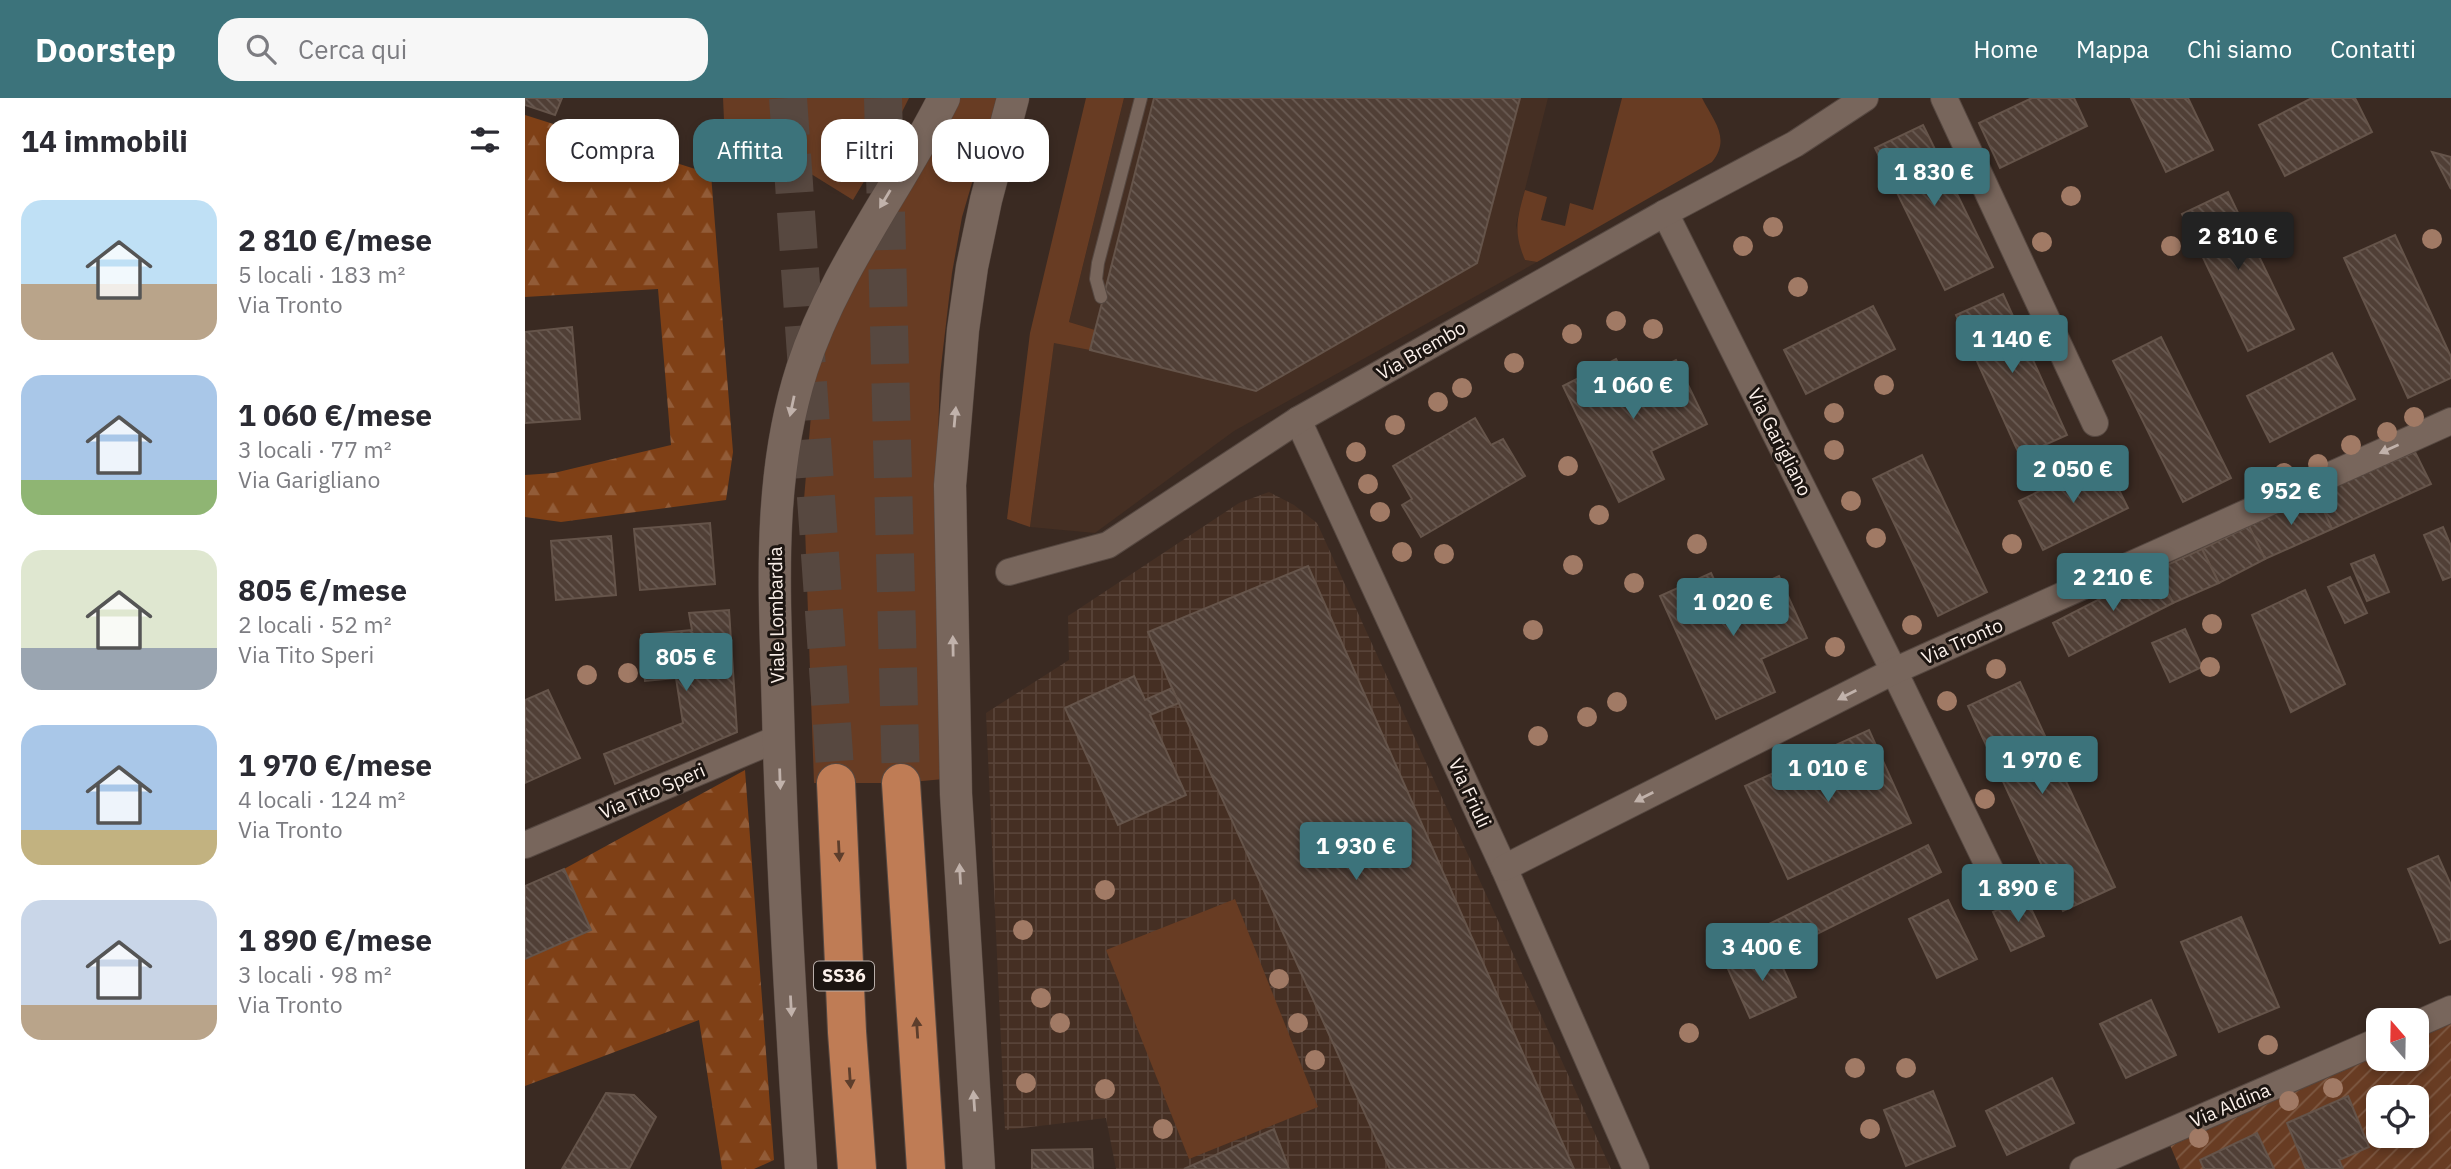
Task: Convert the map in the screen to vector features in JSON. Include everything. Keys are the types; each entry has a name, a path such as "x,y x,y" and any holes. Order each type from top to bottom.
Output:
{"highway":[{"name":"SS36","path":"836,783 847,1032 857,1169"},
{"path":"901,783 926,1169"}],"street":[{"name":"Viale Lombardia","path":"801,1169 783,871 774,551 779,480 793,399 816,333 837,284 944,98"},
{"path":"979,1169 956,794 950,485 963,330 972,267 986,200 1013,98"},
{"name":"Via Brembo","path":"1831,120 1850,98"},
{"name":"Via Brembo","path":"1009,572 1108,545 1299,420 1665,213 1795,144 1865,98"},
{"path":"1944,98 2095,423"},
{"name":"Via Garigliano","path":"1665,213 1894,671"},
{"name":"Via Friuli","path":"1299,420 1504,868 1636,1169"},
{"name":"Via Tronto","path":"1504,868 1894,671 2451,421"},
{"path":"1894,671 2002,894"},
{"name":"Via Tito Speri","path":"525,845 779,738"},
{"path":"2429,1019 2451,1009"},
{"name":"Via Aldina","path":"2083,1169 2366,1046"}],"lane":[{"path":"1101,297 1096,279 1098,262 1140,98"}],"shaded area":[{"path":"723,98 909,98 900,116 888,112 884,119 821,119 821,180 807,171 807,119 724,119"},
{"path":"958,98 997,98 991,119 946,119"},
{"path":"1086,98 1124,98 1069,322 1095,330 1090,350 1054,343 1030,527 1007,519 1030,333"},
{"path":"1124,98 1548,98 1516,225 1525,260 1537,262 1234,431 1095,533 1030,527 1054,342 1094,330 1069,322"},
{"path":"1622,98 1702,98 1719,130 1718,153 1712,162 1537,262 1525,260 1519,241 1518,225 1525,190 1547,197 1541,220 1565,226 1570,203 1593,210"},
{"path":"932,145 932,182 972,182 962,217 952,273 940,375 937,469 944,779 901,783 814,783 804,499 814,379 823,343 912,182 918,182 918,171"},
{"path":"824,182 864,182 853,200"},
{"path":"1269,492 1294,505 1317,523 1611,1169 1116,1169 1106,1118 1005,1130 986,713 1069,660 1068,616 1239,503"},
{"path":"1235,899 1318,1107 1189,1159 1106,950"},
{"path":"2451,1022 2451,1169 2180,1169 2170,1145 2366,1059 2366,1071 2429,1071 2429,1032"}],"green space":[{"path":"525,115 546,122 546,182 679,182 679,164 693,168 693,182 712,182 733,452 726,500 561,522 525,517 525,475 554,473 671,445 658,289 525,297"},
{"path":"745,770 774,1160 754,1169 722,1169 699,1020 525,1086 525,959 591,930 564,869"}],"building":[{"path":"525,98 562,98 555,115 525,105"},
{"path":"1154,98 1520,98 1477,263 1256,391 1090,350"},
{"path":"2032,98 2074,98 2087,126 2000,168 1979,123"},
{"path":"2131,98 2188,98 2213,150 2166,172"},
{"path":"2312,98 2355,98 2372,132 2285,176 2259,125"},
{"path":"889,114 897,117 896,119 886,119"},
{"path":"1923,125 1993,267 1945,290 1875,148"},
{"path":"2432,152 2451,157 2451,189"},
{"path":"2228,192 2294,329 2248,351 2182,214"},
{"path":"2395,235 2451,357 2451,378 2408,398 2344,258"},
{"path":"2003,294 2067,435 2020,456 1956,315"},
{"path":"1873,306 1895,349 1806,394 1784,350"},
{"path":"572,327 580,419 525,423 525,332"},
{"path":"2161,337 2231,478 2183,502 2113,361"},
{"path":"2332,353 2355,399 2270,442 2247,396"},
{"path":"1616,359 1628,384 1676,360 1707,424 1651,451 1664,479 1619,502 1563,386"},
{"path":"1475,418 1491,445 1503,439 1525,476 1421,537 1402,505 1412,499 1393,466"},
{"path":"2415,452 2431,484 2332,529 2316,494"},
{"path":"1922,455 1987,592 1938,616 1873,479"},
{"path":"2104,460 2128,508 2043,550 2019,501"},
{"path":"2316,494 2332,529 2265,559 2249,526"},
{"path":"710,523 715,584 640,590 634,529"},
{"path":"2249,526 2265,559 2219,583 2202,549"},
{"path":"2443,527 2451,546 2451,577 2443,580 2424,535"},
{"path":"611,536 616,595 556,600 551,541"},
{"path":"2202,549 2219,583 2173,603 2156,570"},
{"path":"2374,555 2389,592 2367,601 2351,564"},
{"path":"1308,566 1574,1169 1390,1169 1172,688 1148,632"},
{"path":"2156,570 2173,603 2069,656 2053,623"},
{"path":"1711,573 1724,601 1779,576 1807,638 1761,659 1775,692 1716,719 1660,596"},
{"path":"2350,577 2367,613 2345,623 2328,587"},
{"path":"2305,590 2345,684 2291,712 2252,615"},
{"path":"729,610 737,732 615,784 604,754 683,723 676,678 645,681 641,635 692,630 689,613"},
{"path":"2185,629 2202,667 2170,682 2152,643"},
{"path":"1134,676 1145,700 1172,688 1179,703 1150,715 1186,795 1118,825 1065,708"},
{"path":"2020,682 2115,887 2063,911 1968,706"},
{"path":"548,690 580,758 525,783 525,700"},
{"path":"1869,730 1911,823 1788,879 1745,786"},
{"path":"1928,845 1941,872 1779,953 1765,926"},
{"path":"2438,856 2451,885 2451,939 2440,943 2408,869"},
{"path":"564,869 591,930 525,959 525,886"},
{"path":"2026,898 2044,936 2011,951 1993,912"},
{"path":"1948,900 1977,959 1937,978 1909,919"},
{"path":"2241,917 2279,1007 2219,1032 2181,942"},
{"path":"1774,948 1796,997 1750,1018 1728,969"},
{"path":"2151,1000 2176,1055 2126,1078 2100,1024"},
{"path":"2052,1078 2074,1123 2007,1155 1986,1111"},
{"path":"1933,1091 1955,1146 1906,1166 1884,1110"},
{"path":"606,1093 634,1095 656,1117 629,1169 562,1169"},
{"path":"2348,1096 2366,1140 2367,1148 2339,1160 2343,1169 2306,1169 2287,1123"},
{"path":"1274,1129 1289,1169 1184,1169"},
{"path":"2257,1133 2274,1169 2204,1169 2200,1160"},
{"path":"1092,1149 1093,1169 1032,1169 1032,1150"}],"tunnel":[{"path":"788,98 836,783"},
{"path":"883,98 901,783"}]}
